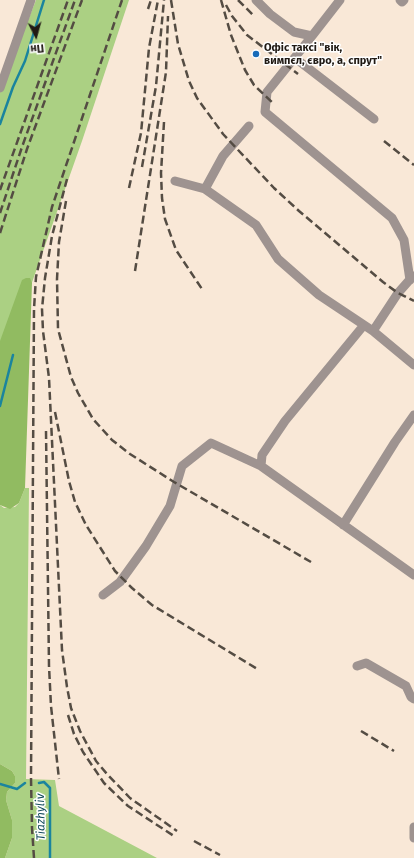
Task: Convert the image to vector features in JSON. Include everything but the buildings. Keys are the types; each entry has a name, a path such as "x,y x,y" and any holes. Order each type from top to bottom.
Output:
{"street":[{"path":"0,88 31,0"},
{"path":"256,0 270,14 294,32 312,36"},
{"path":"340,0 267,92 265,112 392,218 404,240 412,277 372,331"},
{"path":"400,0 402,2 404,0"},
{"path":"295,58 374,119"},
{"path":"205,189 223,156 249,126"},
{"path":"175,181 205,189 256,225 278,259 319,295 364,325 414,365"},
{"path":"261,466 262,454 286,421 364,325"},
{"path":"343,525 395,442 414,415"},
{"path":"104,595 120,582 158,526 170,506 182,466 211,443 261,466 414,575"},
{"path":"357,666 366,663 406,686 411,697 414,699"},
{"path":"414,827 414,838"}],"green space":[{"path":"36,0 129,0 82,141 0,373 0,92"},
{"path":"30,278 32,283 25,488 19,503 10,509 0,505 0,341 22,280"},
{"path":"25,488 29,488 26,779 55,780 59,806 157,858 5,858 12,838 12,820 6,800 7,792 15,783 15,776 12,771 0,764 0,505 4,508 15,507 19,503"},
{"path":"0,764 12,771 15,776 15,783 7,792 6,800 12,820 12,838 5,858 0,858"}],"waterway":[{"path":"0,124 13,87 25,61 44,0"},
{"path":"0,406 13,355"},
{"name":"Tiazhyliv","path":"39,783 44,782 50,788 50,858"},
{"name":"Tiazhyliv","path":"0,784 17,789 25,783"}],"railway":[{"path":"0,190 68,0"},
{"path":"0,213 75,0"},
{"path":"0,233 27,149 82,0"},
{"path":"34,858 31,778 34,309 36,277 52,207 122,0"},
{"path":"148,9 151,0"},
{"path":"129,188 141,133 149,48 158,0"},
{"path":"142,167 156,86 164,0"},
{"path":"171,0 178,44 189,81 197,98 223,134 274,188 299,211 383,282 398,293 414,301"},
{"path":"221,0 231,35 245,70 254,85 274,104"},
{"path":"238,0 253,15"},
{"path":"226,5 232,16 247,35 298,74"},
{"path":"135,271 166,72 168,16"},
{"path":"164,122 161,173 165,219 176,250 202,289"},
{"path":"384,141 414,165"},
{"path":"67,179 52,236 45,278 42,309 43,331 49,378 62,650 67,687 71,708 80,731 96,761 130,798 177,831"},
{"path":"66,201 59,242 57,279 58,329 71,377 78,393 93,419 112,440 130,454 174,482 311,562"},
{"path":"55,412 69,481 75,502 86,525 115,571 152,605 259,670"},
{"path":"46,431 49,666 51,706 59,779"},
{"path":"68,715 74,734 83,752 104,783 128,806 174,836"},
{"path":"361,731 394,751"},
{"path":"194,841 220,855"}],"place":[{"name":"Офіс таксі \"вік, вимпєл, євро, а, спрут\"","path":"256,54"}]}
